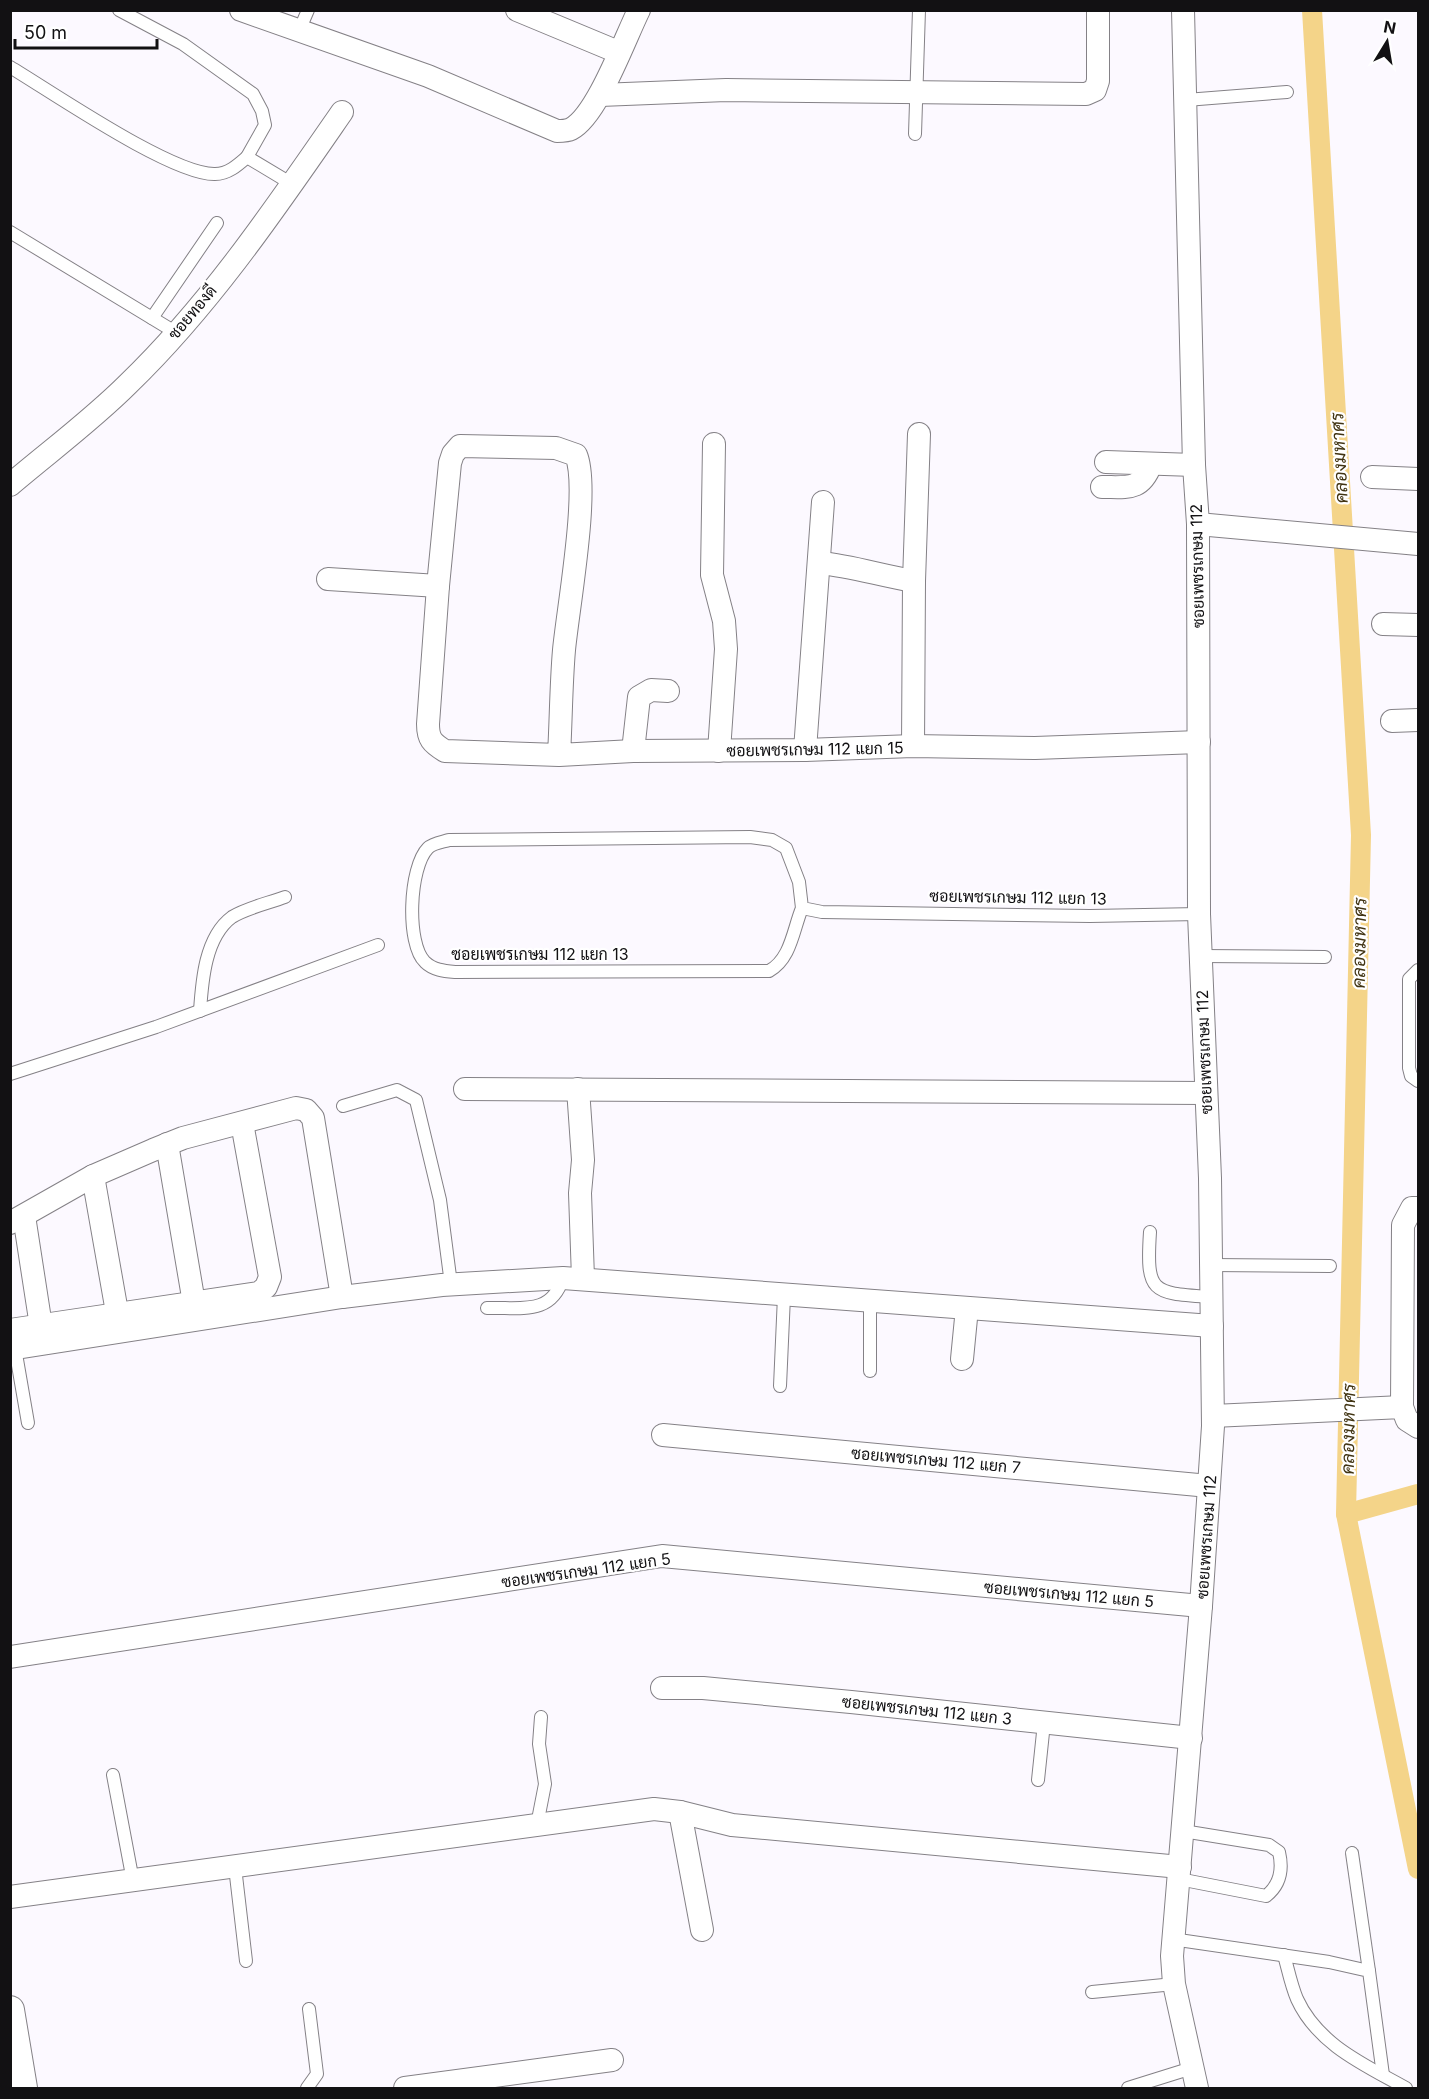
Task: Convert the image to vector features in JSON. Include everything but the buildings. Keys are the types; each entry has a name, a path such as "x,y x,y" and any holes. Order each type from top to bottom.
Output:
{"street":[{"path":"242,10 428,76 557,131 569,130 580,123 600,94 639,10"},
{"path":"517,10 618,52"},
{"path":"600,94 726,90 1086,94 1095,90 1098,81 1098,10"},
{"name":"ซอยเพชรเกษม 112","path":"1183,10 1194,465 1198,524 1198,914 1206,1092 1213,1416 1191,1738 1172,1939 1174,1984 1195,2078"},
{"name":"ซอยทองดี","path":"10,485 128,384 175,332 210,291 292,184 342,112"},
{"path":"912,746 914,581 920,434"},
{"path":"714,444 712,575 724,621 726,649 719,751"},
{"path":"328,579 438,586 450,463 453,454 460,446 556,448 576,455 580,465 579,503 564,650 559,755"},
{"path":"1106,462 1194,465"},
{"path":"1102,487 1138,484 1146,478 1151,464"},
{"path":"1372,477 1419,479"},
{"path":"805,750 823,502"},
{"path":"1198,524 1419,544"},
{"path":"820,563 847,565 877,575 914,581"},
{"name":"ซอยเพชรเกษม 112 แยก 15","path":"438,586 428,736 433,744 445,751 559,755 633,751 805,750 912,746 1035,748 1199,741"},
{"path":"1383,624 1419,625"},
{"path":"633,751 639,697 651,690 668,691"},
{"path":"1392,721 1419,720"},
{"path":"465,1089 1206,1092"},
{"path":"573,1278 583,1160 578,1089"},
{"path":"41,1326 17,1220 93,1176 167,1144 296,1108 306,1110 313,1118 342,1297"},
{"path":"12,1342 41,1326 119,1323 194,1304 259,1293 266,1287 270,1277 242,1123"},
{"path":"167,1144 194,1304"},
{"path":"93,1176 119,1323"},
{"path":"1419,1208 1412,1208 1403,1225 1411,1269 1412,1324 1403,1397 1407,1420 1419,1426"},
{"path":"12,1342 119,1323 451,1284 573,1278 784,1296 1212,1326"},
{"path":"962,1359 967,1308"},
{"path":"1213,1416 1303,1413 1403,1397"},
{"name":"ซอยเพชรเกษม 112 แยก 7","path":"663,1435 1209,1486"},
{"name":"ซอยเพชรเกษม 112 แยก 5","path":"10,1657 662,1556 1201,1606"},
{"name":"ซอยเพชรเกษม 112 แยก 3","path":"662,1688 703,1688 1191,1738"},
{"path":"10,1898 654,1809 680,1812 732,1825 1179,1873"},
{"path":"680,1812 702,1930"},
{"path":"10,2010 22,2088"},
{"path":"405,2088 612,2060"}],"lane":[{"path":"10,67 150,151 189,170 216,174 232,169 247,157 266,125 253,94 183,44 119,10"},
{"path":"299,32 308,10"},
{"path":"915,134 919,10"},
{"path":"1186,100 1287,92"},
{"path":"247,157 292,184"},
{"path":"152,318 217,223"},
{"path":"10,232 175,332"},
{"name":"ซอยเพชรเกษม 112 แยก 13","path":"750,837 772,840 786,848 793,861 802,908 785,957 779,966 769,971 455,972 435,969 423,962 418,948 412,913 414,874 429,846 449,840 488,839 750,837"},
{"path":"200,1011 205,963 218,936 232,917 285,897"},
{"name":"ซอยเพชรเกษม 112 แยก 13","path":"802,908 822,912 1090,916 1198,914"},
{"path":"10,1074 200,1011 378,945"},
{"path":"1200,956 1325,957"},
{"path":"1419,970 1409,979 1409,1068 1411,1076 1419,1081"},
{"path":"343,1106 397,1090 416,1100 440,1200 451,1284"},
{"path":"1150,1232 1148,1268 1155,1286 1162,1291 1178,1295 1211,1297"},
{"path":"1211,1265 1330,1266"},
{"path":"487,1308 535,1307 549,1303 573,1278"},
{"path":"780,1386 784,1296"},
{"path":"870,1301 870,1371"},
{"path":"12,1342 28,1423"},
{"path":"537,1825 545,1784 540,1744 541,1717"},
{"path":"1038,1780 1044,1723"},
{"path":"114,1775 134,1881"},
{"path":"1179,1873 1266,1896 1275,1889 1281,1863 1279,1852 1269,1845 1183,1831"},
{"path":"1352,1853 1383,2075"},
{"path":"235,1867 246,1960"},
{"path":"1172,1939 1284,1955 1369,1971"},
{"path":"1284,1955 1297,1999 1310,2020 1342,2053 1406,2088"},
{"path":"1092,1992 1174,1984"},
{"path":"307,2088 317,2074 309,2009"},
{"path":"1128,2088 1195,2078"}],"waterway":[{"name":"คลองมหาศร","path":"1312,10 1361,835 1346,1514 1418,1869"},
{"path":"1346,1514 1418,1494"}]}
